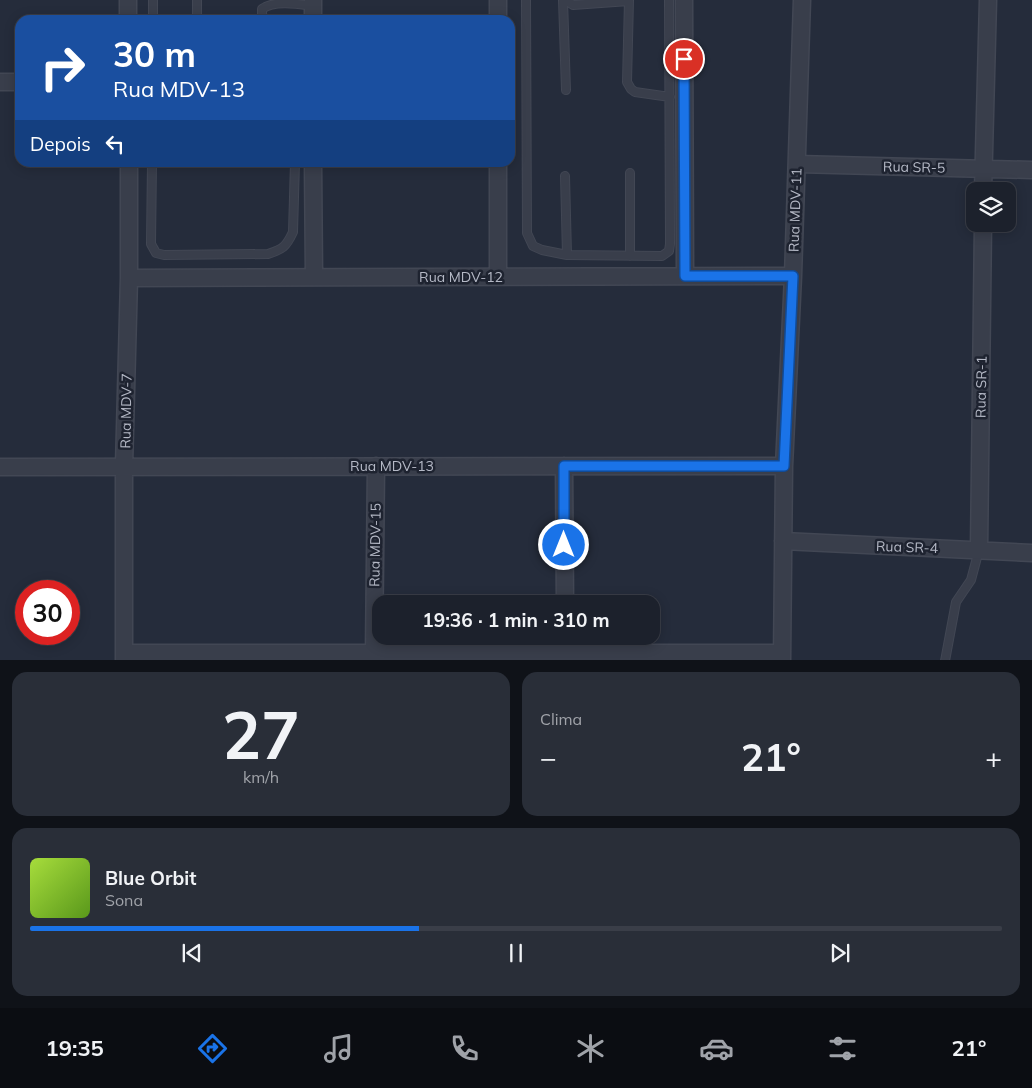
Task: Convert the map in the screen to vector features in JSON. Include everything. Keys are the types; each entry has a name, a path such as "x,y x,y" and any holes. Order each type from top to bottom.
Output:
{"street":[{"path":"128,0 128,15"},
{"path":"498,0 498,15"},
{"path":"684,0 685,276"},
{"name":"Rua MDV-11","path":"781,657 784,466 793,276 802,0"},
{"path":"983,182 988,0"},
{"path":"0,82 15,82"},
{"name":"Rua SR-5","path":"797,164 1032,170"},
{"name":"Rua MDV-7","path":"124,657 124,466 129,278 129,167"},
{"path":"313,167 314,277"},
{"path":"498,167 498,277"},
{"name":"Rua SR-1","path":"979,550 982,232"},
{"name":"Rua MDV-12","path":"129,278 793,276"},
{"name":"Rua MDV-15","path":"374,653 376,466"},
{"path":"564,466 565,595"},
{"name":"Rua MDV-13","path":"0,467 784,466"},
{"name":"Rua SR-4","path":"783,541 1032,553"},
{"path":"565,645 565,653"},
{"path":"124,657 374,653 565,653 781,657"}],"lane":[{"path":"153,0 153,15"},
{"path":"197,0 197,15"},
{"path":"526,0 527,233 533,246 542,250 567,255 630,256 662,256 669,251 669,0"},
{"path":"564,0 573,5 629,1 627,82 630,89 635,92 670,97"},
{"path":"564,0 566,90"},
{"path":"262,15 262,9 267,5 286,2 313,9"},
{"path":"152,167 151,244 156,253 268,254 282,250 292,232 295,167"},
{"path":"630,173 630,256"},
{"path":"565,176 567,255"},
{"path":"945,660 956,602 971,580 979,550"}],"route":[{"path":"564,545 564,466 784,466 793,276 685,276 684,59"}]}
